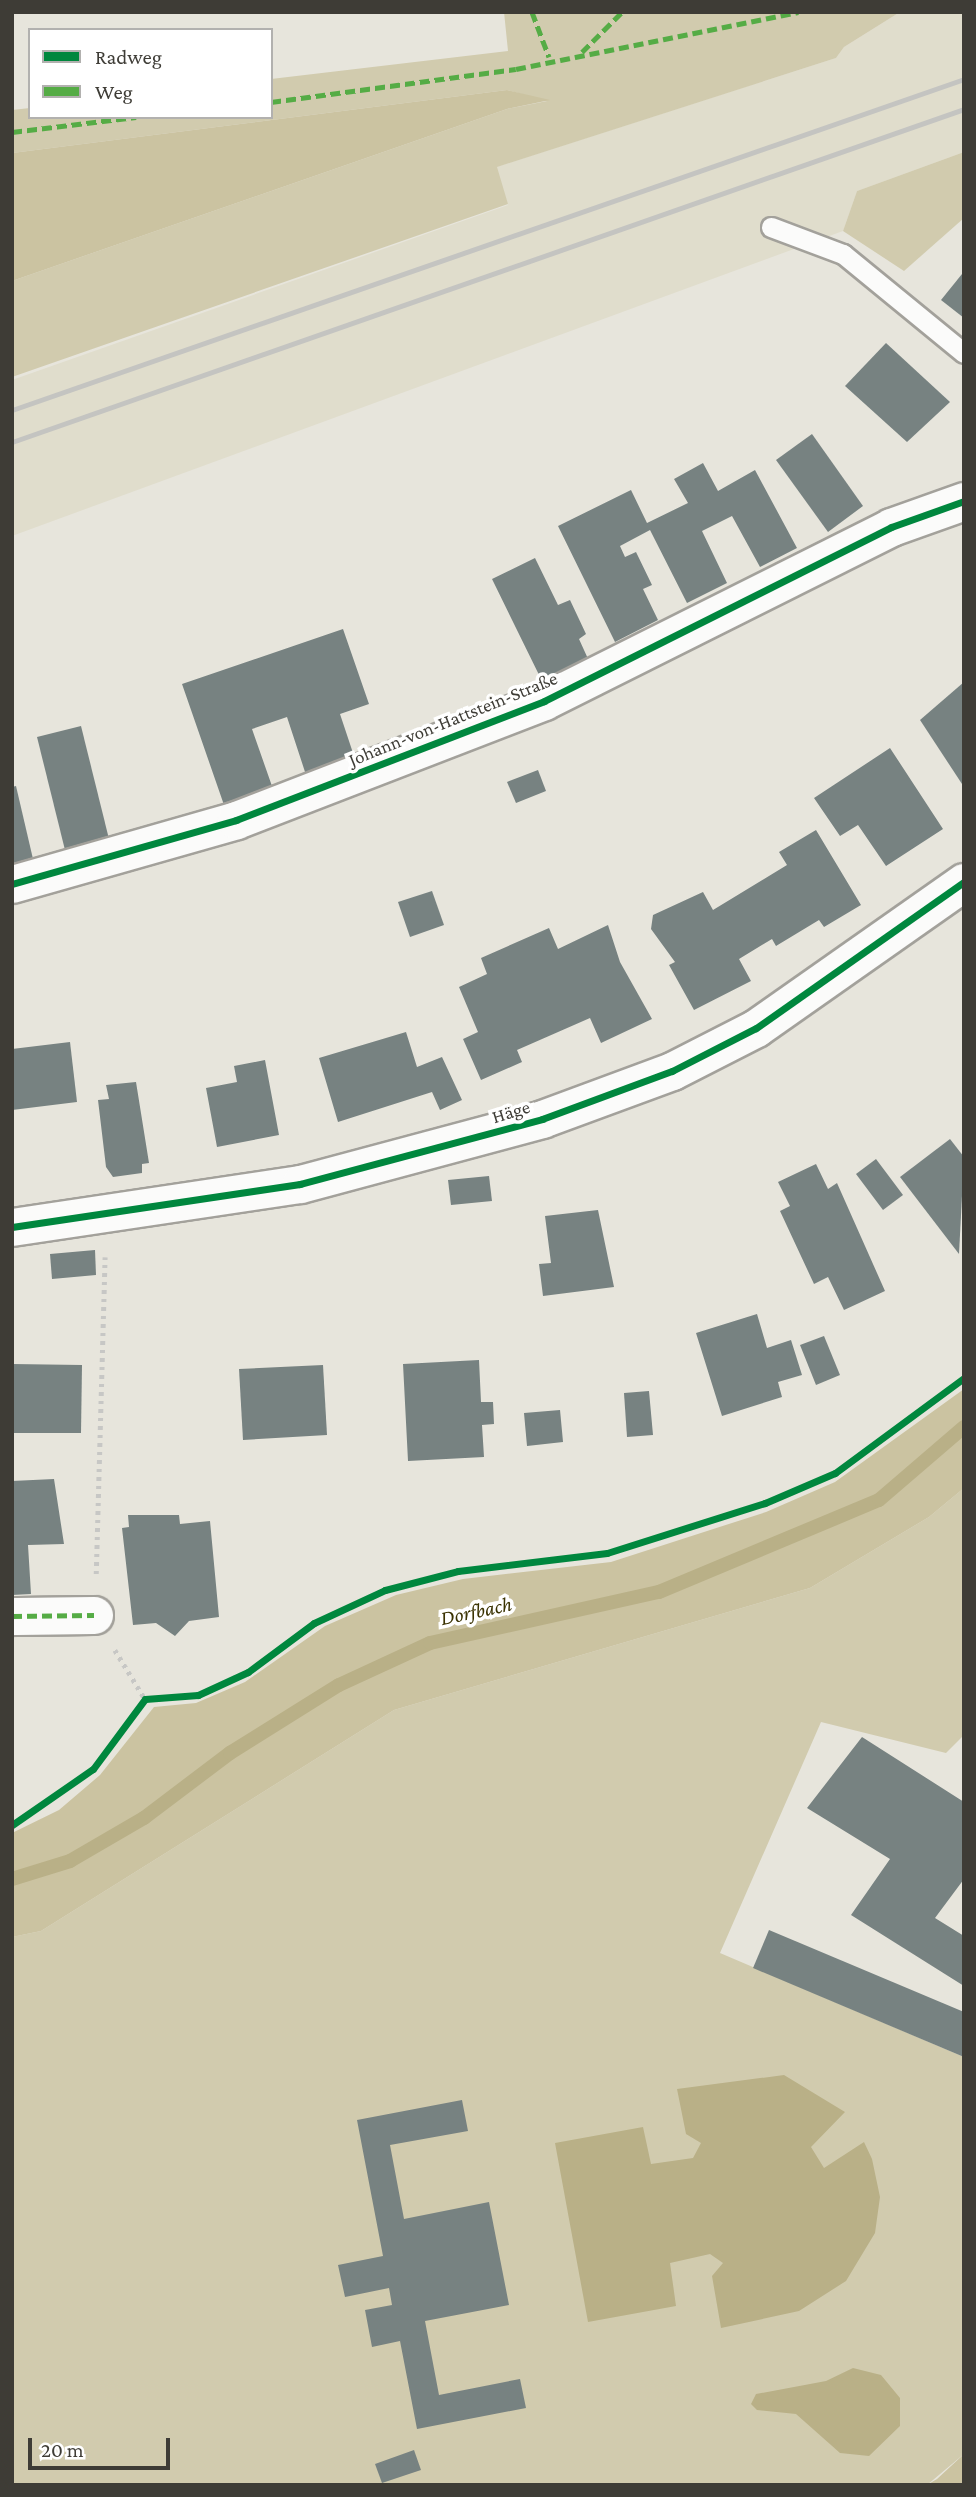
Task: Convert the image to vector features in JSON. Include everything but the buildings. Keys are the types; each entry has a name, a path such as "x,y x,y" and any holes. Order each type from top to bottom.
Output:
{"street":[{"name":"Johann-von-Hattstein-Straße","path":"12,884 236,820 544,701 891,527 964,501"},
{"name":"Häge","path":"12,1227 105,1218 423,1156 672,1070 756,1028 964,882"},
{"path":"12,1616 94,1615"}],"lane":[{"path":"771,228 842,254 964,353"}],"path":[{"path":"105,1218 94,1615 145,1699"}],"shaded area":[{"path":"504,12 900,12 844,47 836,58 497,167 508,204 12,377 12,281 507,109 547,101 507,90 12,153 12,110 28,108 28,119 273,119 273,79 508,51"},
{"path":"900,12 964,12 964,152 857,191 843,231 12,536 12,380 508,205 496,167 836,58 844,47"},
{"path":"507,90 550,100 507,109 12,281 12,153"},
{"path":"964,152 964,218 904,271 843,231 857,191"},
{"path":"964,1389 964,1488 929,1517 810,1588 394,1710 41,1931 12,1937 12,1833 59,1810 100,1775 154,1707 196,1703 245,1682 325,1626 396,1595 463,1579 611,1562 766,1512 835,1482"},
{"path":"964,1488 964,1735 946,1753 821,1722 720,1953 964,2057 964,2454 927,2485 12,2485 12,1937 41,1931 394,1710 810,1588 929,1517"},
{"path":"784,2075 845,2112 811,2147 824,2168 864,2142 872,2159 880,2197 875,2233 846,2281 799,2311 721,2328 712,2276 723,2263 710,2254 670,2263 676,2306 588,2322 555,2143 643,2127 651,2164 693,2158 701,2143 686,2134 677,2089"},
{"path":"853,2368 881,2375 900,2398 900,2426 869,2456 840,2453 796,2414 757,2410 751,2404 756,2394 826,2381"},
{"path":"964,2454 964,2485 927,2485 937,2479"}],"waterway":[{"name":"Dorfbach","path":"12,1879 70,1861 144,1818 230,1753 339,1685 430,1643 659,1592 879,1500 964,1427"}],"railway":[{"path":"12,410 964,79"},
{"path":"12,442 964,109"}],"marked path":[{"path":"532,12 549,57"},
{"path":"582,52 622,12"},
{"path":"273,102 516,69 798,12"},
{"path":"12,132 119,119"},
{"path":"12,1616 94,1615"}],"cycle path":[{"path":"12,884 236,820 544,701 891,527 964,501"},
{"path":"12,1227 300,1184 542,1119 672,1071 756,1028 964,882"},
{"path":"12,1825 93,1769 145,1699 198,1695 248,1672 314,1623 385,1590 458,1571 607,1553 765,1503 835,1473 964,1378"}]}
